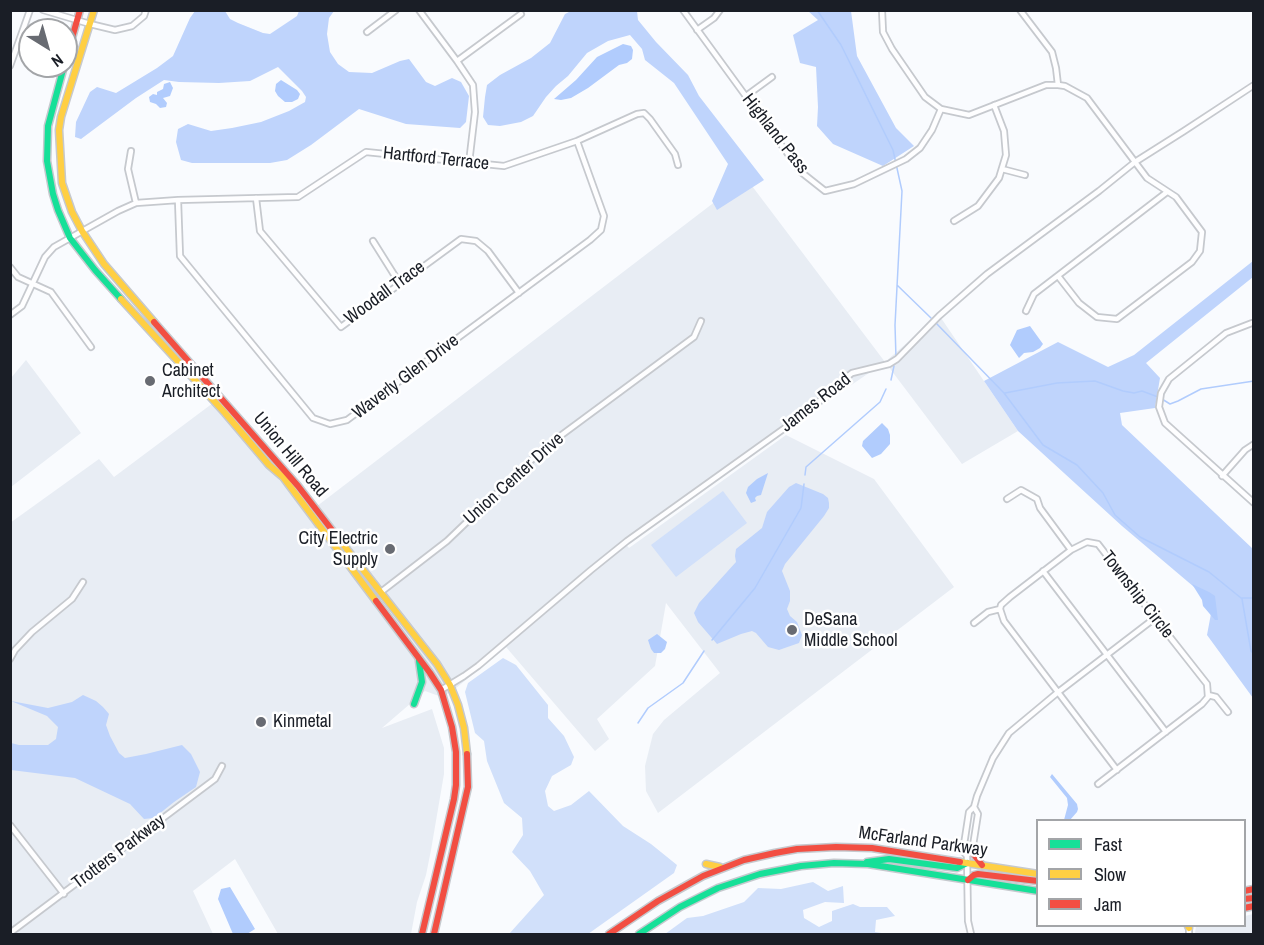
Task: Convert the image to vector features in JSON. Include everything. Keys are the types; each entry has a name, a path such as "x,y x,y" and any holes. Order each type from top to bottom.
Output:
{"street":[{"path":"10,66 30,10"},
{"path":"43,10 70,18"},
{"name":"Union Hill Road","path":"94,10 61,117 58,136 62,183 72,212 104,264 283,466 437,664 450,684 458,705 464,728 468,781 434,934"},
{"path":"78,20 115,30 132,26 144,16 146,10"},
{"path":"367,32 396,10"},
{"path":"420,10 473,85 475,112 469,163"},
{"name":"Highland Pass","path":"683,10 801,172 825,191 854,184 906,159 920,148 932,130 941,109"},
{"path":"697,30 714,18 720,10"},
{"path":"882,10 883,32 892,49 925,97 941,109 969,115 1046,85 1065,86 1086,98 1147,178 1176,197 1202,232 1200,251 1192,262 1117,319 1097,317 1079,303 1058,276"},
{"path":"1020,10 1052,52 1058,85"},
{"path":"457,61 521,14"},
{"path":"746,96 772,77"},
{"name":"Union Hill Road","path":"61,78 48,126 47,161 53,194 70,238 95,270 283,477 441,690 456,752 456,785 422,934"},
{"name":"James Road","path":"441,690 478,666 600,562 810,410 852,373 889,364 897,359 946,309 987,274 1100,191 1135,162 1254,84"},
{"path":"954,221 978,206 999,178 1006,154 1004,131 994,105"},
{"name":"Hartford Terrace","path":"10,315 22,306 49,252 82,231 136,203 298,197 366,152 504,166 577,141 644,113 675,154 678,165"},
{"name":"Waverly Glen Drive","path":"178,200 180,256 313,418 330,424 348,420 601,230 604,216 577,141"},
{"path":"131,151 128,169 136,203"},
{"path":"1002,169 1025,175"},
{"path":"1026,311 1034,294 1167,192"},
{"name":"Woodall Trace","path":"256,198 260,231 341,327 461,239 476,241 488,250 519,293"},
{"path":"373,241 400,284"},
{"path":"10,267 18,277 51,292 91,347"},
{"name":"Union Center Drive","path":"381,592 447,541 544,448 694,337 701,321"},
{"path":"1252,323 1227,333 1169,380 1161,393 1160,407 1165,423 1221,476 1254,503"},
{"path":"1221,476 1245,450 1254,444"},
{"path":"1007,499 1021,490 1037,499 1040,508 1071,550"},
{"name":"Township Circle","path":"974,623 988,612 1000,609 1010,597 1071,550 1087,542 1098,544 1207,684 1208,695"},
{"path":"1043,571 1166,732"},
{"path":"10,659 15,650 32,632 72,599 83,582"},
{"path":"1000,609 1004,621 1117,770"},
{"path":"982,865 963,851 969,812 974,807 993,758 1009,733 1155,618"},
{"path":"414,704 422,682 418,657"},
{"path":"1098,784 1202,704 1208,695 1216,698 1228,712"},
{"name":"Trotters Parkway","path":"10,933 215,779 222,766"},
{"path":"972,934 968,921 968,880 969,857 978,814 974,807"},
{"path":"10,825 64,894"},
{"name":"McFarland Parkway","path":"609,934 676,890 703,876 744,860 775,853 818,847 872,848 969,857 982,865 1036,874"},
{"path":"858,864 889,859 957,868 969,857"},
{"name":"McFarland Parkway","path":"639,934 690,901 738,880 770,871 801,866 834,863 858,864 1036,891"},
{"path":"706,864 723,868"},
{"path":"968,880 978,874 1036,881"},
{"path":"619,934 633,918"}],"shaded area":[{"path":"195,11 225,11 230,19 270,34 297,16 299,11 334,11 329,18 327,34 330,52 338,64 349,72 372,73 409,59 426,82 435,86 452,78 461,82 469,96 466,122 460,128 406,124 359,109 287,160 270,163 192,163 181,160 176,142 178,129 188,124 211,131 232,128 261,122 305,102 306,97 302,91 278,67 250,81 219,83 164,80 81,139 75,137 76,122 90,92 97,87 116,93 173,56"},
{"path":"571,11 637,11 638,20 688,75 699,96 764,180 717,210 712,201 728,164 674,83 645,60 642,49 630,35 608,41 587,53 546,97 533,116 521,122 500,126 488,125 483,117 487,85 531,58 550,43 565,14"},
{"path":"808,11 851,11 857,56 896,128 914,146 883,166 833,144 817,126 816,67 800,63 793,35 818,20"},
{"path":"623,44 631,46 633,50 632,59 627,63 619,65 571,98 554,99 597,57"},
{"path":"281,80 297,90 300,94 298,99 285,102 278,96 275,91 276,84"},
{"path":"170,82 173,88 170,96 163,98 167,103 166,107 160,108 150,102 149,97 153,94 157,95 157,92 163,89 164,84"},
{"path":"746,178 885,362 623,541 629,548 786,435 874,479 954,587 658,813 646,791 645,766 653,734 664,720 720,673 666,603 655,666 597,719 609,739 595,751 506,647 450,693 439,696 425,691 382,728 432,709 444,748 444,774 431,850 411,934 278,934 235,859 193,891 213,934 11,934 10,523 99,459 114,477 213,403 308,513"},
{"path":"1253,261 1253,277 1146,363 1160,378 1155,408 1120,413 1122,425 1253,549 1253,698 1207,635 1213,603 1122,526 1018,431 984,381 1058,342 1108,367 1134,355"},
{"path":"939,315 1018,431 962,464 885,362"},
{"path":"1030,326 1043,344 1040,348 1024,353 1019,358 1010,345 1017,330"},
{"path":"26,360 81,433 11,487 11,378"},
{"path":"882,423 888,429 890,444 881,454 872,458 862,446 863,441"},
{"path":"768,473 761,495 751,503 746,493 748,487"},
{"path":"796,483 823,494 828,498 829,503 824,516 785,564 782,571 790,591 787,609 790,616 797,622 802,635 799,643 779,650 768,647 752,631 717,644 698,622 694,613 699,603 736,562 736,549 762,528 767,512 789,487"},
{"path":"723,491 747,523 676,577 651,545"},
{"path":"1192,584 1215,596 1218,620 1215,620 1203,606"},
{"path":"657,634 667,642 661,653 654,653 648,640"},
{"path":"503,658 516,665 548,705 548,718 564,736 574,757 571,765 552,776 545,791 548,806 554,811 571,805 589,791 623,826 651,844 677,865 674,873 588,934 509,934 544,895 530,871 512,852 523,835 522,818 504,803 487,761 484,741 475,733 465,692 468,683"},
{"path":"83,695 96,701 109,714 106,725 110,736 119,753 125,758 182,745 191,754 200,772 196,787 154,818 144,819 130,804 75,778 11,770 11,743 48,745 56,739 58,727 47,716 11,701 48,708 72,702"},
{"path":"1052,774 1077,804 1077,812 1071,819 1064,819 1068,805 1067,798 1050,777"},
{"path":"813,882 828,891 843,886 844,903 825,902 803,910 804,918 819,927 832,921 832,911 853,904 860,907 887,907 895,916 876,920 875,932 888,934 665,934 687,918 703,916 744,902 758,888 781,889"},
{"path":"230,887 255,929 247,934 233,934 218,899 221,889"},
{"path":"1253,914 1253,934 1195,934 1196,927 1246,927 1246,916"}],"waterway":[{"path":"817,10 841,45 893,150 902,191 895,325 896,358"},
{"path":"897,285 931,318"},
{"path":"936,323 1004,393 1043,445 1077,465 1103,493 1115,515 1140,537 1209,572 1241,598 1254,598"},
{"path":"891,380 894,366"},
{"path":"1005,393 1057,383 1095,381 1123,391 1134,393 1142,391 1158,397"},
{"path":"1162,399 1170,404 1201,389 1254,381"},
{"path":"805,475 806,467 880,402 886,389"},
{"path":"712,640 755,588 801,508 804,484"},
{"path":"1242,599 1251,651 1254,654"},
{"path":"638,723 648,708 683,683 704,651"}],"traffic: fast":[{"path":"61,78 48,126 47,161 53,194 70,238 121,299"},
{"path":"414,704 422,682 419,661"},
{"path":"867,862 889,859 957,868 967,863"},
{"path":"639,934 680,907 718,888 760,874 801,866 834,863 868,864 1036,891"}],"traffic: slow":[{"path":"94,10 61,117 59,130 62,183 72,212 82,231 104,264 154,322"},
{"path":"121,299 269,465 283,477 376,601"},
{"path":"342,543 437,664 450,685 464,728 467,754"},
{"path":"960,862 1036,874"},
{"path":"706,864 720,867"}],"traffic: jam":[{"path":"78,18 80,10"},
{"path":"154,322 298,486 342,543"},
{"path":"376,601 441,690 452,727 456,752 454,799 422,934"},
{"path":"434,934 468,787 467,754"},
{"path":"609,934 658,901 703,876 744,860 775,853 797,849 872,848 960,862"},
{"path":"972,852 982,865"},
{"path":"968,880 978,874 1036,881"},
{"path":"1246,891 1254,889"},
{"path":"1246,899 1254,898"},
{"path":"1246,908 1254,906"}],"place":[{"name":"Cabinet Architect","path":"150,381"},
{"name":"City Electric Supply","path":"390,549"},
{"name":"DeSana Middle School","path":"792,630"},
{"name":"Kinmetal","path":"261,722"}]}
